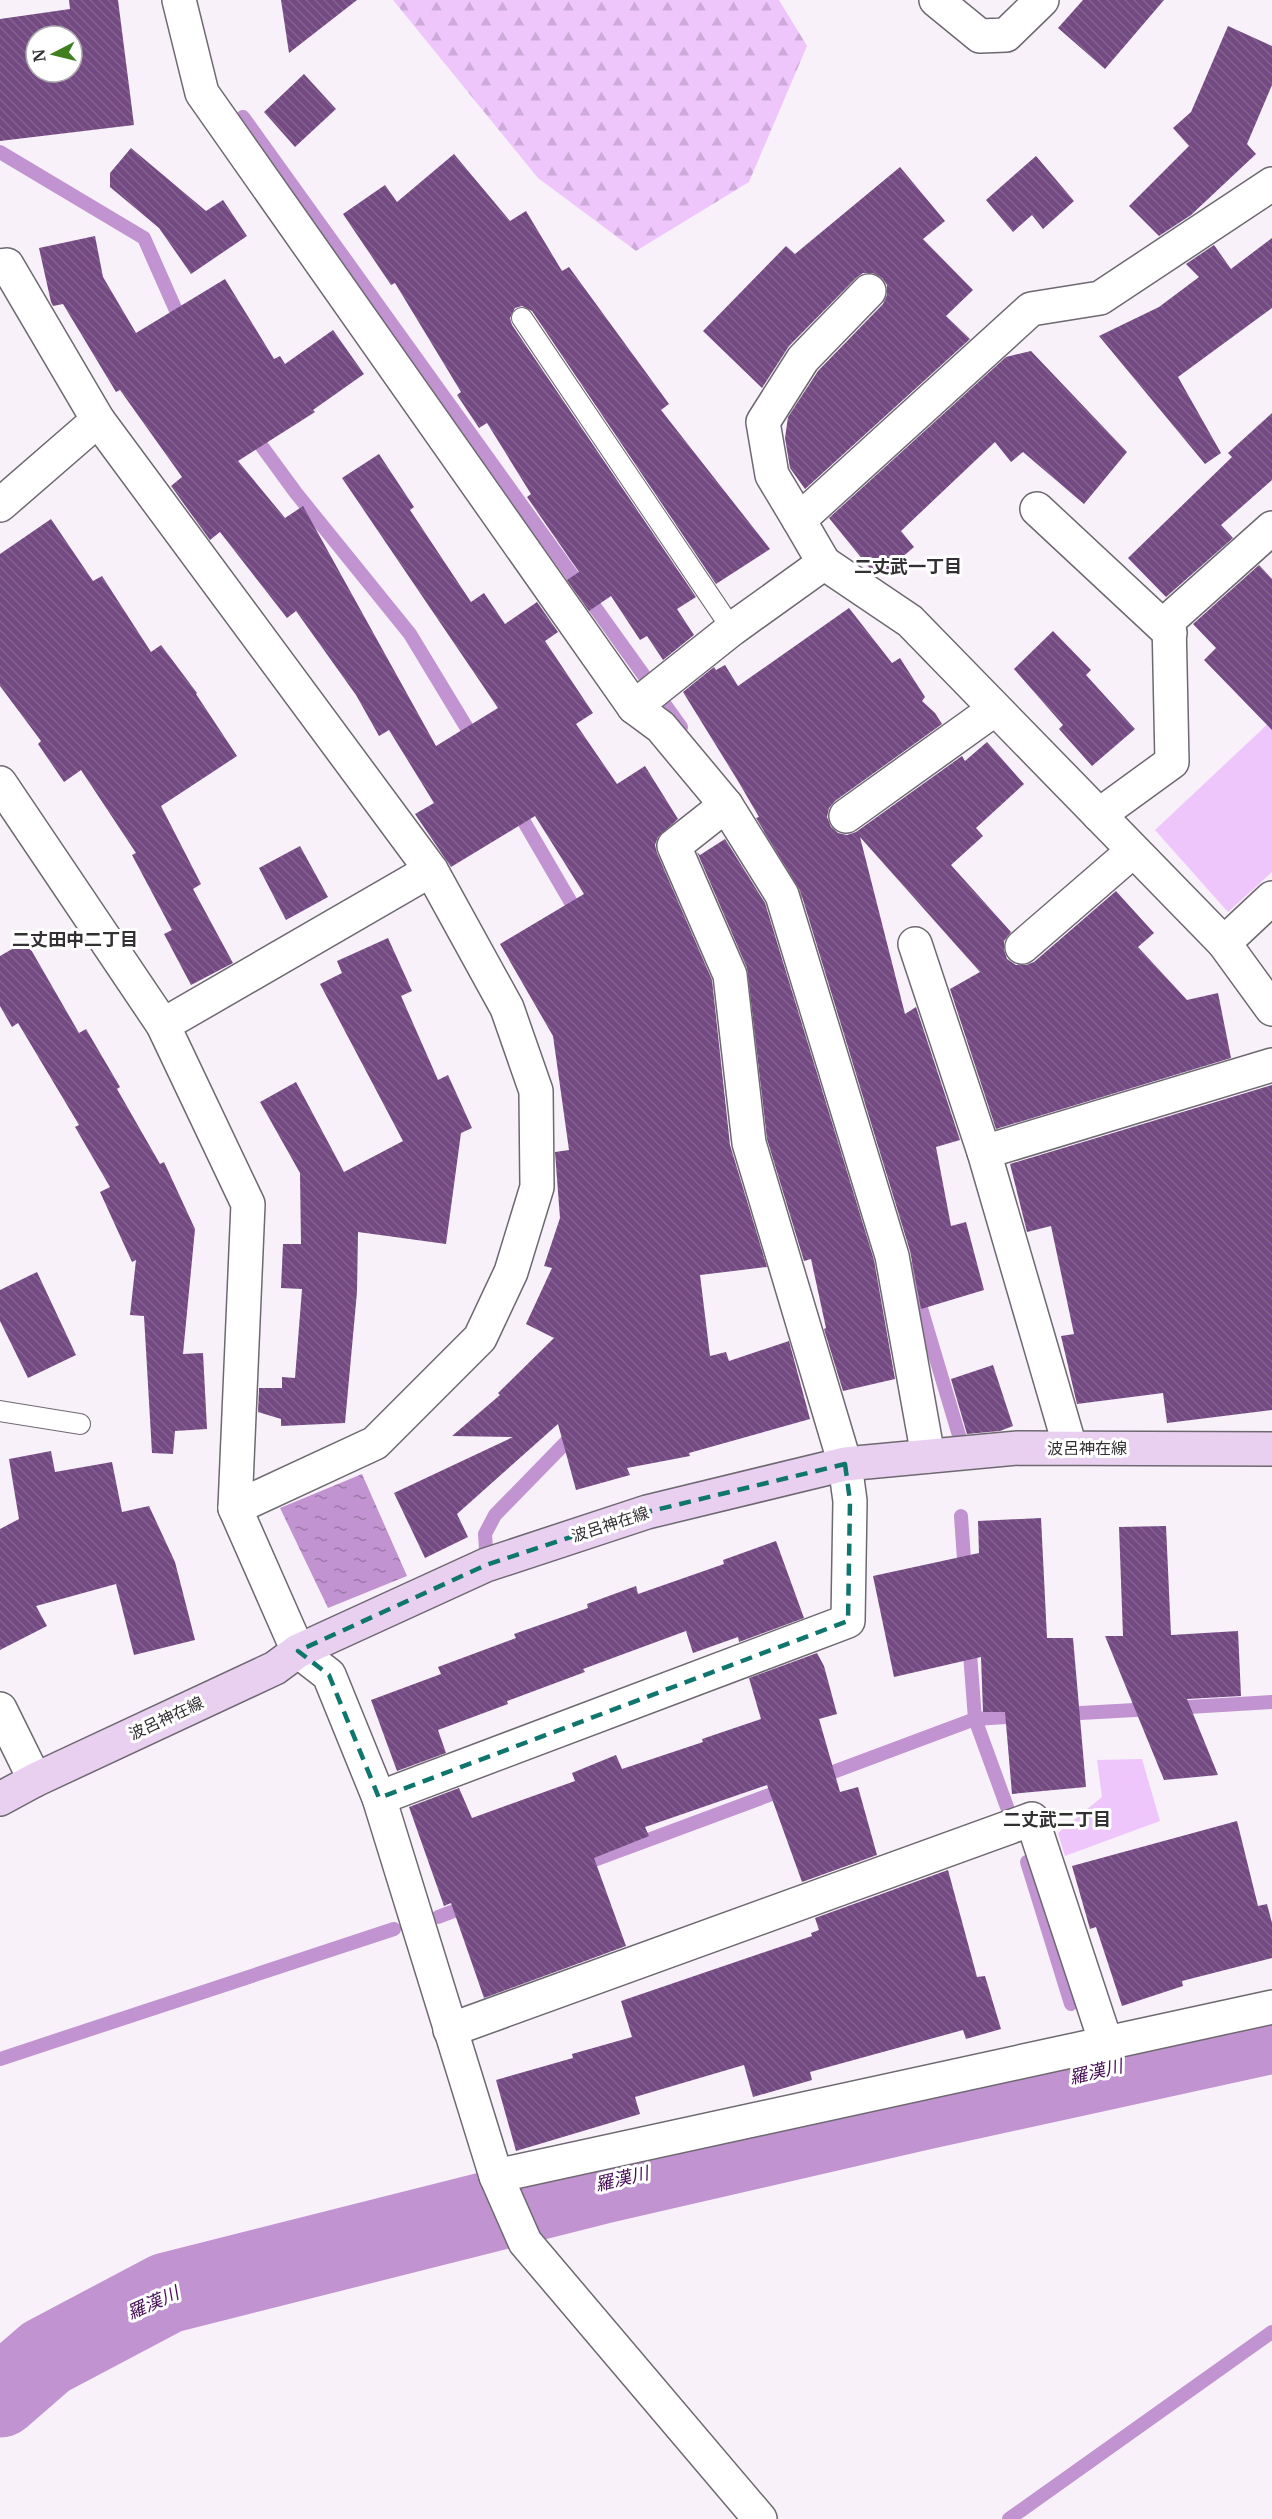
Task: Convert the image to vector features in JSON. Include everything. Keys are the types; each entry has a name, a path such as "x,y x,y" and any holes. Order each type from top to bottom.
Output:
{"main road":[{"name":"波呂神在線","path":"0,1799 35,1780 275,1668 298,1651 486,1565 647,1512 844,1464 1018,1448 1272,1449"}],"street":[{"path":"179,0 202,93 649,696 661,727 726,805 782,895 892,1256 928,1456"},
{"path":"936,0 980,36 1006,35 1042,0"},
{"path":"799,520 1031,309 1100,298 1272,184"},
{"path":"0,266 7,265 98,420 431,870 507,1008 536,1091 537,1187 511,1272 480,1338 375,1443 235,1508"},
{"path":"869,291 803,359 763,422 772,475 824,563 910,621 1224,943 1272,1009"},
{"path":"0,505 98,420"},
{"path":"1037,509 1170,633"},
{"path":"1099,815 1172,762 1169,620 1272,528"},
{"path":"649,696 732,629 824,563"},
{"path":"846,816 996,709"},
{"path":"0,783 163,1025 248,1204 235,1508 298,1651 328,1675 379,1798 496,2176 525,2242 760,2519"},
{"path":"379,1798 848,1620 850,1501 844,1464 749,1143 730,975 674,846 726,805"},
{"path":"1022,947 1133,851"},
{"path":"163,1025 431,870"},
{"path":"1224,943 1272,898"},
{"path":"915,944 984,1152 1070,1447"},
{"path":"984,1152 1272,1065"},
{"path":"0,1709 35,1780"},
{"path":"450,2030 1032,1819 1106,2043"},
{"path":"496,2176 1272,2007"}],"lane":[{"path":"522,318 732,629"},
{"path":"0,1411 81,1424"}],"highlighted area":[{"path":"845,1464 850,1501 848,1621 379,1798 329,1675 298,1651 486,1565 647,1512"}],"green space":[{"path":"393,0 779,0 807,46 749,182 636,251 538,178"},
{"path":"1272,720 1272,872 1228,912 1155,830"},
{"path":"1142,1759 1160,1821 1065,1856 1058,1833 1102,1797 1097,1760"}],"water":[{"path":"362,1474 407,1576 328,1608 280,1508"}],"building":[{"path":"69,0 118,0 134,125 0,141 0,19 70,9"},
{"path":"281,0 357,0 289,53"},
{"path":"1083,0 1164,0 1105,69 1058,28"},
{"path":"1228,26 1272,46 1272,85 1247,144 1256,154 1191,215 1159,236 1129,206 1189,146 1173,128 1191,112"},
{"path":"304,74 336,109 295,147 264,112"},
{"path":"131,148 206,211 223,200 247,236 191,274 159,228 110,187 110,173"},
{"path":"454,154 510,221 526,211 562,271 569,267 669,404 661,410 770,549 716,584 532,311 522,306 515,308 510,318 512,325 696,597 677,609 694,635 663,660 647,636 640,640 611,596 589,611 567,580 579,572 527,497 531,494 487,423 479,428 457,395 461,392 395,283 391,285 343,214 385,185 397,202"},
{"path":"1036,156 1074,201 1043,229 1032,215 1013,232 986,200"},
{"path":"900,167 945,221 923,239 973,290 946,316 970,339 805,489 790,468 785,438 788,417 818,371 883,304 887,295 887,285 882,278 873,273 863,273 856,278 789,346 762,388 703,331 786,246 795,254"},
{"path":"95,236 103,277 136,333 225,279 274,359 280,356 285,364 333,330 364,374 313,410 315,412 238,461 285,518 303,506 436,746 498,708 342,478 379,454 414,507 410,510 471,602 484,593 505,624 537,602 558,632 545,641 593,713 576,724 617,784 645,766 678,819 658,837 655,845 712,980 730,1145 767,1267 700,1275 710,1356 726,1352 729,1361 789,1341 810,1419 689,1453 690,1456 627,1468 630,1475 576,1490 558,1424 457,1514 468,1537 425,1558 394,1493 513,1437 452,1436 500,1395 498,1393 554,1338 526,1324 552,1268 544,1266 560,1218 555,1152 569,1150 553,1036 500,944 584,894 535,816 451,867 415,814 434,803 389,730 379,736 356,695 296,611 287,618 220,532 210,540 171,486 182,477 120,390 116,392 63,304 53,306 39,248"},
{"path":"1272,238 1272,308 1178,377 1221,453 1205,464 1099,336 1159,307 1199,277 1186,264 1214,245 1231,269"},
{"path":"1031,351 1127,452 1084,504 1023,452 1011,462 995,442 901,531 914,547 886,571 872,571 829,518 1006,357"},
{"path":"1272,413 1272,480 1221,525 1233,538 1166,597 1128,558 1232,457 1228,453"},
{"path":"51,519 93,581 102,576 151,652 161,645 197,693 237,756 161,806 201,884 193,889 233,963 191,985 164,934 172,930 132,855 136,853 81,770 64,782 38,744 41,741 0,686 0,554"},
{"path":"1259,565 1272,579 1272,730 1204,660 1216,648 1193,624"},
{"path":"849,608 892,663 900,658 925,697 922,701 935,713 942,724 835,801 829,808 827,817 831,827 838,833 847,835 856,832 962,756 965,761 987,742 1024,784 976,828 983,836 951,865 1011,932 1004,941 1007,959 1016,965 1034,962 1116,891 1154,933 1138,947 1187,1000 1218,993 1231,1058 996,1129 950,989 980,972 860,837 905,1014 916,1007 960,1140 936,1147 951,1226 966,1222 984,1290 921,1309 910,1251 800,890 756,818 759,817 738,781 683,692 714,667 716,670 725,665 738,686"},
{"path":"1053,631 1091,670 1086,675 1135,729 1092,766 1059,729 1063,725 1014,669"},
{"path":"725,839 765,903 874,1260 895,1379 843,1391 824,1329 826,1328 811,1259 804,1261 767,1139 747,968 697,852 700,855"},
{"path":"300,846 328,897 286,920 259,868"},
{"path":"388,938 412,991 401,996 438,1080 448,1075 472,1128 461,1133 446,1244 358,1232 357,1292 345,1423 281,1426 281,1419 258,1412 259,1388 282,1388 282,1377 295,1378 302,1289 281,1288 283,1244 301,1244 300,1173 260,1102 296,1082 344,1172 403,1141 320,984 342,973 337,961"},
{"path":"26,941 79,1033 86,1029 120,1087 117,1089 160,1164 164,1162 195,1229 183,1354 203,1353 207,1429 175,1431 173,1454 152,1453 144,1316 130,1315 136,1260 132,1262 100,1192 110,1187 75,1127 79,1125 18,1023 12,1027 0,1006 0,956"},
{"path":"1272,1085 1272,1410 1167,1423 1163,1393 1077,1404 1061,1336 1074,1334 1051,1226 1027,1232 1010,1164"},
{"path":"37,1272 76,1355 28,1378 0,1321 0,1290"},
{"path":"993,1365 1013,1426 1000,1431 967,1434 951,1379"},
{"path":"51,1451 55,1472 112,1462 122,1512 149,1506 175,1562 195,1640 134,1655 116,1584 36,1606 47,1626 0,1650 0,1529 19,1519 9,1459"},
{"path":"1041,1518 1047,1638 1073,1638 1086,1787 1012,1794 1005,1712 983,1712 981,1657 894,1677 873,1576 979,1553 978,1521"},
{"path":"1166,1526 1171,1635 1238,1631 1241,1696 1187,1699 1218,1775 1164,1780 1105,1636 1123,1636 1119,1527"},
{"path":"776,1541 804,1618 739,1642 738,1637 693,1653 686,1631 583,1669 585,1672 438,1730 446,1753 397,1771 371,1700 441,1674 438,1667 516,1638 514,1634 588,1608 587,1604 636,1586 638,1594 724,1564 723,1560"},
{"path":"817,1653 824,1666 837,1714 819,1719 840,1792 858,1787 877,1855 802,1882 767,1785 645,1827 649,1836 594,1858 626,1946 484,1998 451,1903 444,1906 409,1807 459,1788 472,1818 575,1781 572,1773 616,1755 622,1769 703,1742 702,1739 761,1719 749,1678"},
{"path":"1237,1821 1258,1906 1267,1904 1272,1923 1272,1958 1182,1981 1183,1986 1122,2006 1096,1927 1090,1929 1072,1866"},
{"path":"948,1870 977,1977 985,1976 1001,2029 966,2039 963,2030 810,2072 812,2080 753,2097 744,2065 635,2097 640,2114 516,2151 496,2080 573,2058 572,2054 632,2037 621,2001 812,1936 811,1933 819,1930 815,1918"}],"waterway":[{"path":"243,117 681,727"},
{"path":"0,152 144,238 182,324"},
{"path":"252,433 296,493 410,634 476,743"},
{"path":"516,808 580,918"},
{"path":"764,838 788,870 796,894"},
{"path":"909,1268 961,1442"},
{"path":"486,1549 485,1534 495,1515 575,1433"},
{"path":"961,1516 965,1574"},
{"path":"969,1641 975,1719 1007,1807"},
{"path":"1172,1708 1272,1702"},
{"path":"1062,1714 1153,1709"},
{"path":"817,1778 975,1719 1021,1716"},
{"path":"578,1866 788,1788"},
{"path":"1027,1862 1071,2004"},
{"path":"438,1917 470,1905"},
{"path":"0,2059 394,1929"},
{"name":"羅漢川","path":"0,2397 46,2357 167,2293 603,2183 920,2110 1272,2033"},
{"path":"1009,2519 1272,2332"}],"district":[{"name":"二丈武一丁目","path":"908,567"},
{"name":"二丈田中二丁目","path":"75,940"},
{"name":"二丈武二丁目","path":"1057,1820"}]}
